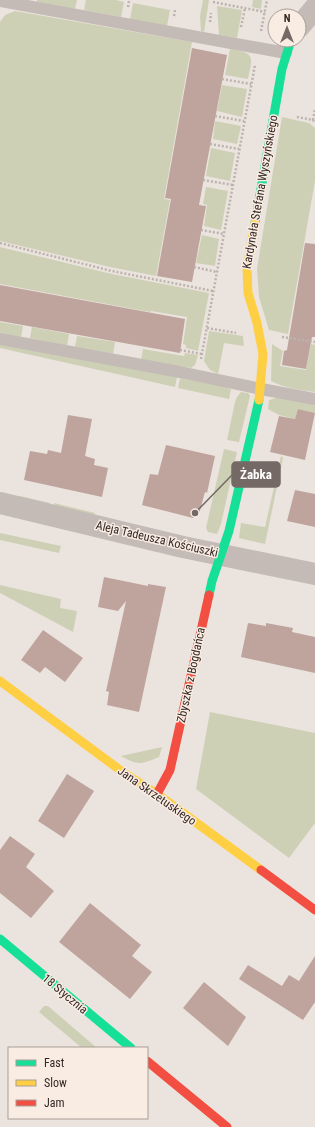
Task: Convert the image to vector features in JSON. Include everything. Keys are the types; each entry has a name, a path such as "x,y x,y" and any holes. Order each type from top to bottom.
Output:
{"street":[{"path":"307,18 315,8"},
{"name":"Kardynała Stefana Wyszyńskiego","path":"221,554 229,532 261,389 263,354 257,323 248,293 246,268 262,177 288,48"},
{"name":"Aleja Tadeusza Kościuszki","path":"0,503 315,574"},
{"name":"Zbyszka z Bogdańca","path":"157,794 170,770 212,581 221,554"},
{"name":"Jana Skrzetuskiego","path":"0,681 124,774 157,794 315,910"},
{"name":"18 Stycznia","path":"0,939 130,1047"},
{"path":"148,1062 227,1127"}],"lane":[{"path":"0,1 286,53"},
{"path":"0,339 315,399"}],"path":[{"path":"198,376 267,0"},
{"path":"213,2 265,12"},
{"path":"222,79 251,84"},
{"path":"313,120 315,110"},
{"path":"215,116 244,122"},
{"path":"210,144 239,149"},
{"path":"203,180 233,185"},
{"path":"201,230 224,234"},
{"path":"0,244 112,271 213,291"},
{"path":"194,267 217,272"},
{"path":"180,350 202,354"}],"green space":[{"path":"37,0 77,0 75,9 37,2"},
{"path":"86,0 116,0 124,2 121,17 84,10"},
{"path":"203,0 209,0 204,32 201,31 200,16"},
{"path":"253,0 262,0 261,9 252,7"},
{"path":"133,3 170,10 167,26 130,19"},
{"path":"217,6 242,10 237,38 219,35"},
{"path":"15,11 192,42 164,199 170,200 156,276 110,267 0,241 0,22 5,15"},
{"path":"230,49 244,52 250,57 251,65 248,79 225,75"},
{"path":"222,85 247,89 242,117 217,111"},
{"path":"282,117 309,123 315,128 315,181 288,334 269,330 259,297 257,269"},
{"path":"215,121 241,126 237,144 213,139"},
{"path":"211,148 235,153 230,181 206,176"},
{"path":"206,187 228,191 221,230 204,226 207,205 203,204"},
{"path":"202,235 219,239 215,266 196,263"},
{"path":"0,247 112,274 209,293 198,351 186,348 186,345 183,344 187,317 150,312 0,284"},
{"path":"0,322 23,326 21,337 0,333"},
{"path":"32,327 69,334 67,346 30,338"},
{"path":"209,331 243,336 244,346 224,343 218,374 210,370 204,361"},
{"path":"77,336 115,342 113,354 75,347"},
{"path":"0,344 177,377 175,387 0,348"},
{"path":"272,344 283,351 280,366 306,370 311,344 315,345 315,392 287,387 271,381"},
{"path":"143,349 184,356 185,353 198,355 195,365 191,368 141,360"},
{"path":"180,378 231,389 229,399 178,388"},
{"path":"241,392 248,393 250,396 239,442 227,440 235,402"},
{"path":"280,397 315,404 315,413 298,409 295,419 279,415 268,409 269,400"},
{"path":"224,449 237,452 221,524 217,534 208,532 206,528"},
{"path":"281,456 283,458 265,544 239,538 241,523 265,527"},
{"path":"20,496 50,503 50,505 54,506 54,503 95,513 94,516 19,500"},
{"path":"0,533 61,546 59,553 0,540"},
{"path":"0,585 61,599 60,608 77,611 73,632 0,593"},
{"path":"210,712 315,733 315,823 289,858 196,789"},
{"path":"162,747 159,757 140,763 136,763 121,756"},
{"path":"44,1006 48,1006 96,1047 81,1047 39,1012"}],"building":[{"path":"192,48 227,55 199,205 206,206 192,282 157,276 171,199 165,198"},
{"path":"305,243 315,244 315,337 312,337 306,369 282,365 284,351 287,350"},
{"path":"0,285 185,319 180,353 0,321"},
{"path":"298,409 315,413 305,460 270,452 279,416 295,419"},
{"path":"68,415 92,419 85,456 95,459 94,465 108,468 102,497 24,480 30,451 47,454 48,450 61,453"},
{"path":"166,445 215,456 207,493 205,492 199,514 193,518 142,505 150,474 158,475"},
{"path":"295,490 315,494 315,527 287,521"},
{"path":"104,577 148,586 148,584 166,587 139,712 107,705 109,692 106,691 126,601 118,611 98,607"},
{"path":"248,623 266,626 266,623 293,628 292,632 315,637 315,673 241,657"},
{"path":"43,630 83,658 65,682 45,667 40,673 21,660"},
{"path":"67,774 94,791 64,838 38,821"},
{"path":"10,836 35,854 26,867 54,891 31,918 0,893 0,850"},
{"path":"90,903 141,945 132,956 152,972 130,999 59,942"},
{"path":"315,956 315,1002 303,1020 239,979 248,965 282,986 289,975 299,981"},
{"path":"204,982 246,1017 228,1046 183,1008"}],"traffic: fast":[{"path":"255,223 282,69 289,48"},
{"path":"209,595 212,581 229,531 259,400"},
{"path":"0,939 130,1047"}],"traffic: slow":[{"path":"255,223 247,268 248,293 257,323 263,354 259,400"},
{"path":"0,681 124,773 157,794 261,870"}],"traffic: jam":[{"path":"157,794 170,770 209,595"},
{"path":"261,870 315,910"},
{"path":"148,1062 227,1127"}],"place":[{"name":"Żabka","path":"195,513"}]}
